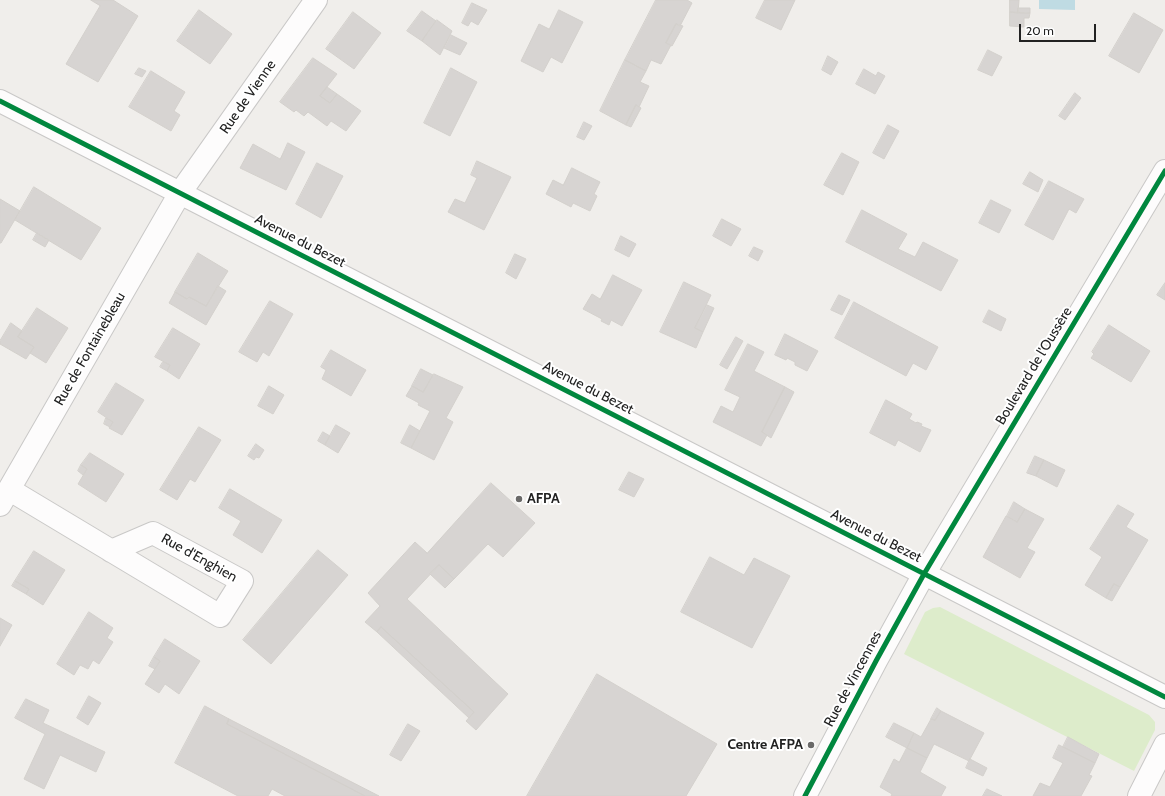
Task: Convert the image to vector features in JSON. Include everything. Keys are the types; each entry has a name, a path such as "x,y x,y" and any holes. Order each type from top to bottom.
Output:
{"street":[{"name":"Rue de Vienne","path":"180,193 316,0"},
{"name":"Avenue du Bezet","path":"0,101 1165,697"},
{"name":"Boulevard de l'Oussère","path":"924,574 1165,171"},
{"name":"Rue de Fontainebleau","path":"5,498 180,193"},
{"name":"Rue d'Enghien","path":"5,498 111,551 220,616 242,581 153,533 111,551"},
{"name":"Rue de Vincennes","path":"805,796 924,574"},
{"path":"1139,796 1165,745"}],"green space":[{"path":"940,607 1149,715 1155,722 1155,730 1134,771 904,654 925,612 933,608"}],"water":[{"path":"1039,0 1075,0 1075,10 1039,9"}],"building":[{"path":"91,0 113,0 138,16 98,82 66,64 100,6"},
{"path":"656,0 687,0 692,3 680,26 676,24 666,43 671,45 661,64 651,60 646,71 625,60"},
{"path":"765,0 795,0 781,30 756,18"},
{"path":"1010,0 1019,0 1018,13 1010,12"},
{"path":"472,3 487,10 478,25 471,21 468,26 462,23"},
{"path":"1018,8 1030,8 1030,13 1018,13"},
{"path":"199,10 232,34 210,64 177,41"},
{"path":"559,10 583,22 562,63 551,57 543,72 521,61 539,24 549,29"},
{"path":"422,11 436,21 422,41 407,31"},
{"path":"353,12 381,33 354,69 326,49"},
{"path":"1010,12 1030,13 1029,18 1024,18 1024,27 1010,26"},
{"path":"1134,13 1163,30 1139,73 1109,56"},
{"path":"437,20 452,31 440,55 422,41"},
{"path":"676,24 683,26 672,46 666,43"},
{"path":"451,35 467,43 460,55 444,48"},
{"path":"988,50 1002,57 992,76 978,70"},
{"path":"828,56 838,62 831,75 822,70"},
{"path":"313,58 337,74 320,96 330,103 337,94 361,111 346,131 331,121 327,126 308,112 304,116 296,110 294,112 280,102"},
{"path":"625,60 646,71 640,82 649,86 639,107 636,105 626,125 600,111"},
{"path":"139,68 146,71 142,77 135,74"},
{"path":"451,68 477,82 450,136 424,123"},
{"path":"864,69 876,76 878,72 885,76 875,94 856,84"},
{"path":"151,71 185,92 174,111 180,115 171,131 129,107"},
{"path":"327,87 337,94 330,103 320,96"},
{"path":"1075,93 1081,98 1065,120 1059,116"},
{"path":"636,105 641,108 631,127 626,125"},
{"path":"584,122 592,126 584,140 577,137"},
{"path":"888,125 899,131 884,159 873,153"},
{"path":"288,143 305,152 286,190 240,168 253,144 280,159"},
{"path":"842,153 859,162 843,195 824,185"},
{"path":"477,161 511,177 484,230 448,212 455,199 465,203 477,178 471,175"},
{"path":"317,163 343,176 321,218 296,204"},
{"path":"572,168 600,182 594,194 597,196 590,211 573,203 571,207 546,194 553,180 563,185"},
{"path":"1030,172 1043,180 1038,192 1023,184"},
{"path":"1049,181 1084,199 1076,213 1069,209 1053,240 1025,225"},
{"path":"34,187 101,228 81,260 15,220"},
{"path":"0,199 20,211 1,243 0,243"},
{"path":"991,200 1011,210 999,233 979,223"},
{"path":"862,210 907,234 898,249 915,257 923,242 958,260 941,291 846,242"},
{"path":"722,219 741,229 731,246 713,236"},
{"path":"37,233 49,240 45,247 33,240"},
{"path":"621,236 636,244 629,257 615,250"},
{"path":"754,247 763,251 758,261 749,256"},
{"path":"198,253 228,271 206,306 189,297 187,299 175,292"},
{"path":"515,254 526,259 516,279 506,273"},
{"path":"613,275 642,290 622,326 611,320 609,325 601,321 602,319 583,309 592,294 600,299"},
{"path":"684,282 711,295 695,328 703,332 696,348 660,332"},
{"path":"1165,283 1165,300 1157,295"},
{"path":"218,286 226,291 206,325 169,303 175,292 187,299 189,297 206,306"},
{"path":"839,295 850,300 842,315 831,310"},
{"path":"270,301 293,314 269,356 263,352 257,362 239,352"},
{"path":"854,302 938,347 926,370 913,363 906,376 835,338"},
{"path":"707,305 714,308 703,332 695,328"},
{"path":"37,308 68,328 46,363 30,353 34,347 18,337"},
{"path":"989,310 1006,319 1001,331 983,322"},
{"path":"11,323 22,331 18,337 34,347 26,359 0,344 0,341"},
{"path":"1109,325 1150,351 1131,382 1091,358 1094,354 1092,352"},
{"path":"173,328 200,344 179,379 167,371 170,365 155,357"},
{"path":"785,334 818,351 807,371 795,365 795,362 787,358 786,360 775,355"},
{"path":"736,337 743,341 727,369 720,365"},
{"path":"748,344 764,352 754,371 785,387 762,432 767,435 761,446 713,422 721,406 733,412 740,397 725,390"},
{"path":"331,350 366,370 351,396 322,379 326,370 321,367"},
{"path":"163,362 170,365 167,371 160,367"},
{"path":"421,369 433,375 423,392 412,386"},
{"path":"434,374 463,387 446,418 453,422 434,460 411,448 430,411 418,405 419,403 406,396 412,386 423,392"},
{"path":"116,383 144,400 122,435 109,428 113,422 98,412"},
{"path":"269,386 284,395 273,414 258,406"},
{"path":"785,387 794,392 771,438 762,432"},
{"path":"886,400 912,414 909,419 916,423 922,424 921,426 931,430 920,452 898,440 895,446 870,433"},
{"path":"106,418 113,422 110,427 104,424"},
{"path":"336,425 350,433 338,453 325,445"},
{"path":"410,425 420,431 411,448 401,443"},
{"path":"199,427 221,440 195,482 190,479 177,500 160,490"},
{"path":"323,432 330,436 325,445 318,441"},
{"path":"256,444 264,450 259,458 256,457 254,460 248,456"},
{"path":"90,453 124,474 106,502 78,484 87,469 81,465"},
{"path":"1035,456 1044,460 1036,476 1027,473"},
{"path":"1044,460 1065,470 1057,487 1036,476"},
{"path":"81,465 87,469 83,475 78,471"},
{"path":"629,472 644,479 634,497 619,490"},
{"path":"491,483 535,523 503,557 488,544 454,579 439,565 407,599 508,694 476,730 466,721 474,712 381,627 377,632 365,622 380,606 368,593 415,542 427,553"},
{"path":"230,489 282,520 262,553 233,535 241,521 219,508"},
{"path":"1014,502 1025,509 1017,522 1007,516"},
{"path":"1118,505 1134,514 1126,527 1148,540 1120,587 1114,584 1106,598 1085,585 1102,557 1090,549"},
{"path":"1025,509 1044,519 1027,548 1035,552 1020,578 983,557 1006,516 1017,522"},
{"path":"318,550 348,575 271,664 243,640"},
{"path":"34,551 65,570 43,605 26,594 29,589 15,581"},
{"path":"710,557 744,575 754,558 790,576 752,648 681,612"},
{"path":"439,565 454,579 445,588 430,574"},
{"path":"15,581 29,589 26,594 12,586"},
{"path":"1114,584 1120,587 1112,601 1106,598"},
{"path":"89,612 113,628 107,638 113,642 99,664 93,660 88,669 80,665 74,675 57,664"},
{"path":"0,618 12,625 0,646"},
{"path":"381,627 474,712 469,718 377,632"},
{"path":"165,639 200,661 179,694 165,684 159,693 145,684 160,661 154,657"},
{"path":"154,657 160,661 155,669 149,666"},
{"path":"597,674 717,744 686,796 527,796"},
{"path":"89,696 101,703 88,725 77,718"},
{"path":"26,699 49,710 43,723 105,752 96,772 60,755 44,789 24,779 45,734 15,718"},
{"path":"205,706 229,719 227,724 365,796 285,796 272,789 268,796 238,796 175,763"},
{"path":"937,708 941,711 935,720 931,719"},
{"path":"941,711 984,733 969,761 934,744 927,758 907,748 914,733 921,737 931,719 935,720"},
{"path":"229,719 379,796 365,796 227,724"},
{"path":"894,723 914,733 907,748 886,737"},
{"path":"408,724 420,731 401,761 390,755"},
{"path":"1068,737 1099,754 1095,763 1063,747"},
{"path":"1059,745 1095,763 1089,775 1092,776 1081,796 1033,796 1040,783 1050,787 1063,763 1053,758"},
{"path":"907,748 927,758 920,772 946,787 941,796 891,796 892,794 880,787 894,759 899,762"},
{"path":"970,759 987,768 983,776 966,768"},
{"path":"987,789 1002,796 983,796"}],"cycle path":[{"path":"0,101 1165,697"},
{"path":"805,796 876,661 924,574 1165,171"}],"place":[{"name":"AFPA","path":"519,499"},
{"name":"Centre AFPA","path":"811,745"}]}
